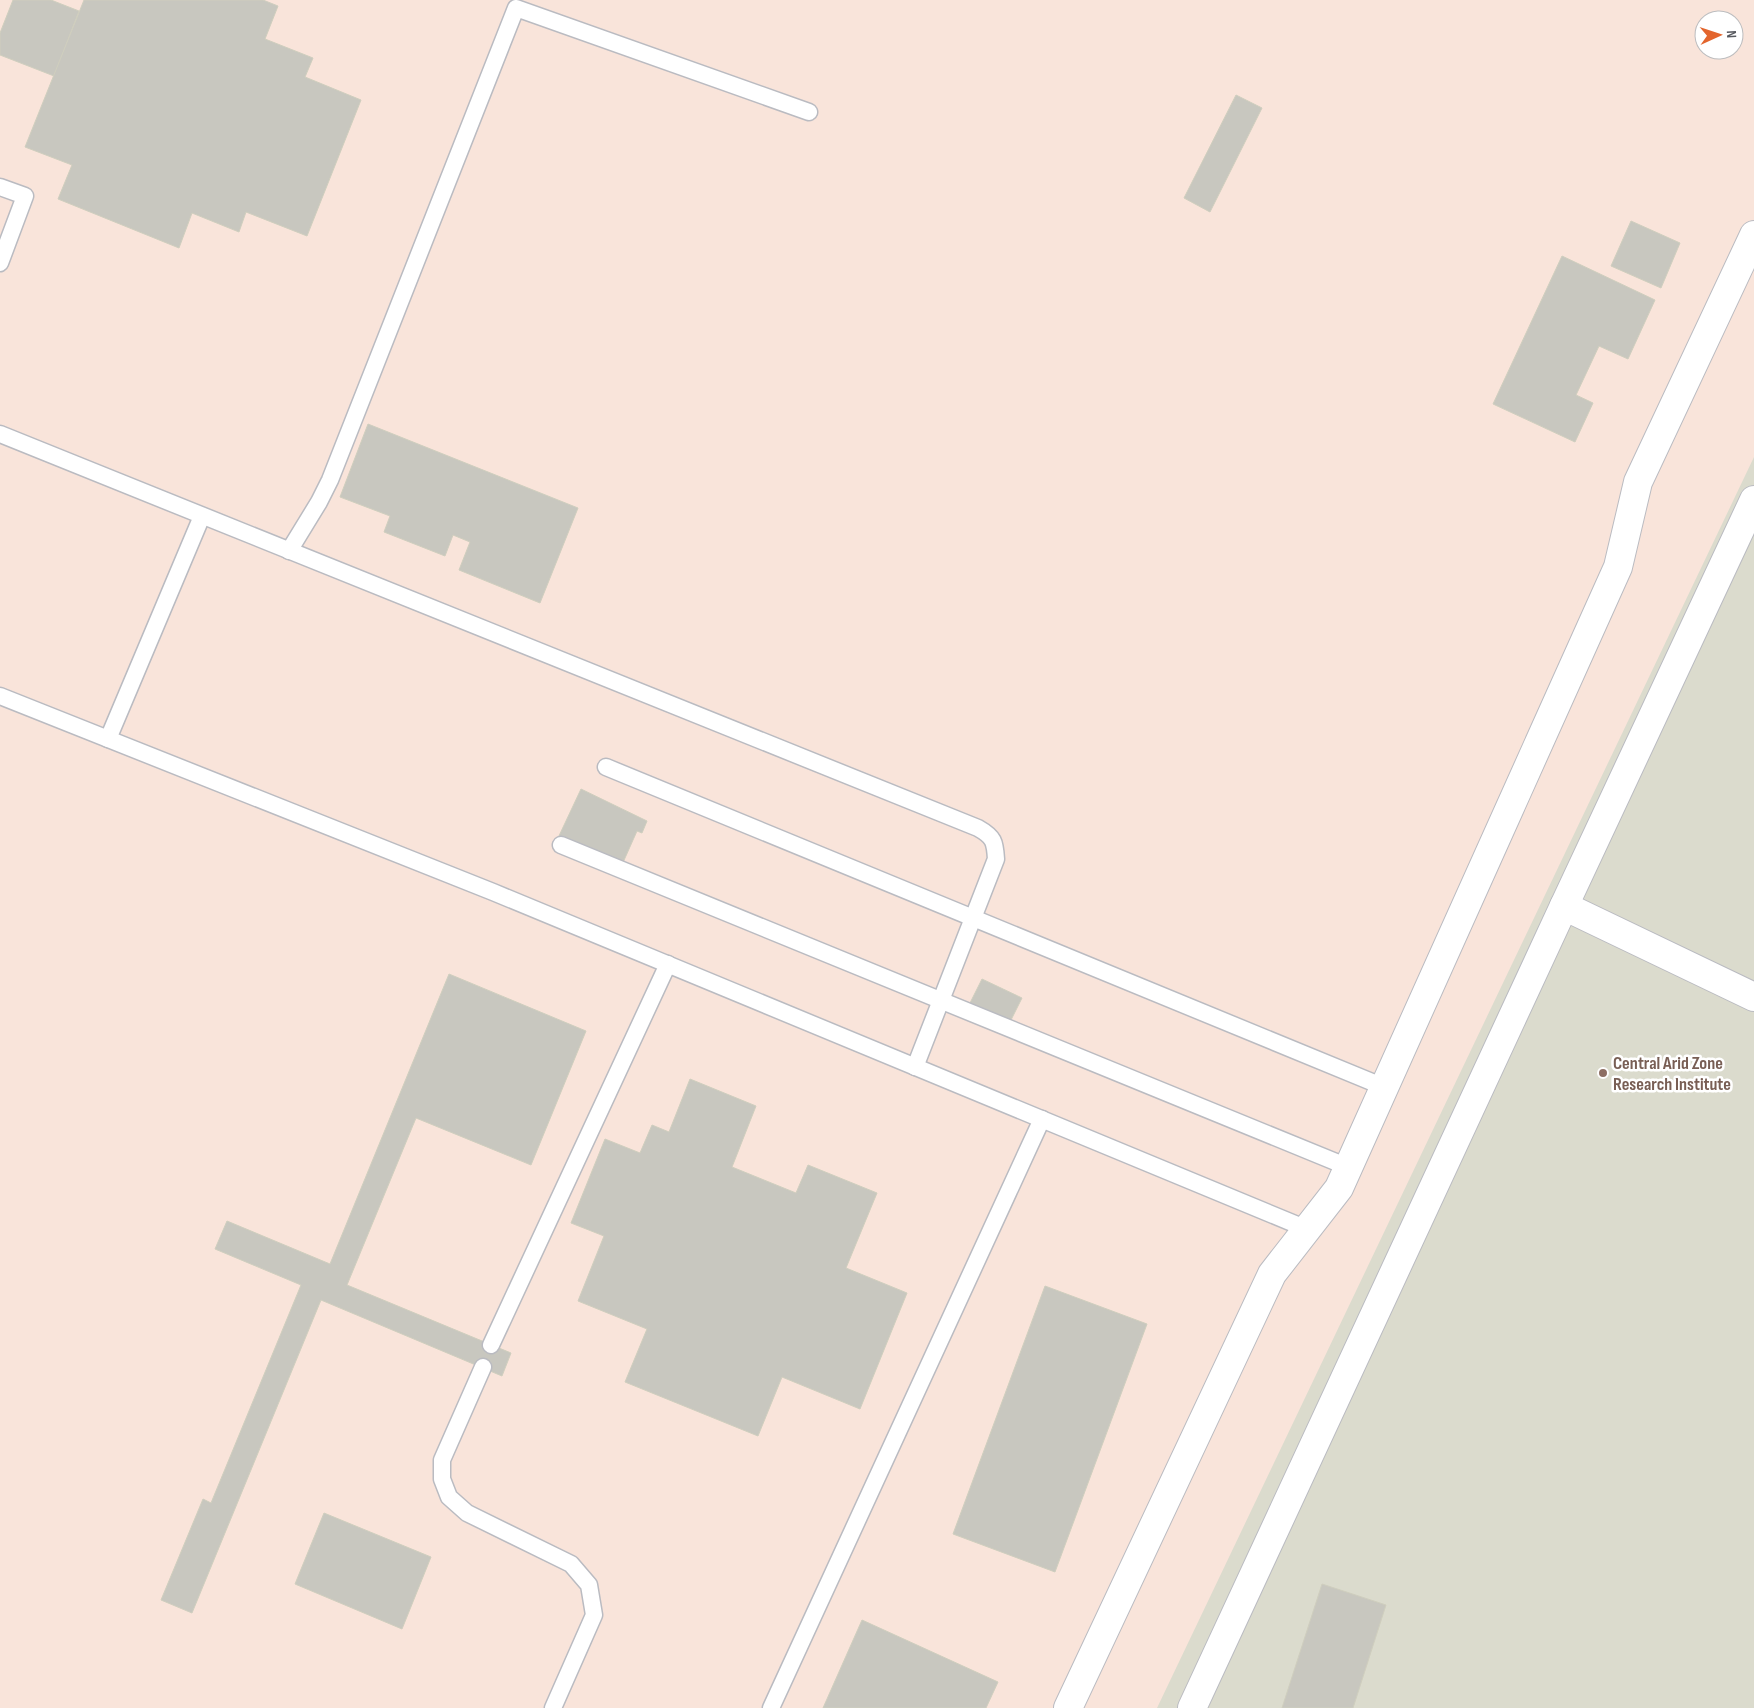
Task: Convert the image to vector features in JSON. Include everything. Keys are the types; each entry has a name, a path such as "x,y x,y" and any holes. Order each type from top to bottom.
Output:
{"street":[{"path":"1068,1708 1272,1274 1339,1188 1618,567 1638,482 1754,235"},
{"path":"1192,1708 1754,500"},
{"path":"1564,906 1754,997"}],"lane":[{"path":"289,551 330,480 516,8 808,112"},
{"path":"0,187 25,196 0,263"},
{"path":"0,434 978,828 988,834 996,843 996,859 915,1066"},
{"path":"108,739 202,516"},
{"path":"0,696 484,888 1307,1229"},
{"path":"606,767 1384,1087"},
{"path":"561,845 1348,1167"},
{"path":"491,1344 668,964"},
{"path":"770,1708 1042,1119"},
{"path":"484,1367 442,1460 442,1479 449,1497 467,1513 571,1564 589,1585 594,1615 553,1708"}],"shaded area":[{"path":"0,0 1754,0 1754,457 1157,1708 0,1708"},
{"name":"Central Arid Zone Research Institute","path":"1754,438 1754,1708 1149,1708"}],"building":[{"path":"13,0 51,0 79,11 54,76 0,55 0,33"},
{"path":"84,0 263,0 278,6 265,39 313,58 305,77 361,100 307,236 246,212 239,232 192,213 179,248 58,199 72,165 25,147"},
{"path":"1236,95 1262,108 1210,212 1184,198"},
{"path":"1631,221 1680,243 1661,288 1611,266"},
{"path":"1562,256 1655,300 1628,359 1599,346 1576,395 1593,403 1575,442 1493,404"},
{"path":"368,424 578,508 540,603 459,570 470,542 453,535 445,556 384,532 390,516 340,497"},
{"path":"581,789 647,821 642,833 637,831 621,867 558,838"},
{"path":"449,974 586,1031 531,1165 416,1118 347,1285 511,1353 502,1376 321,1300 192,1613 161,1600 203,1499 211,1503 301,1285 215,1249 227,1221 330,1264"},
{"path":"982,979 1022,998 1007,1028 967,1009"},
{"path":"690,1079 756,1106 732,1167 796,1193 808,1165 877,1193 846,1268 907,1293 860,1409 782,1377 758,1436 625,1382 647,1329 578,1301 604,1236 571,1223 605,1139 640,1153 652,1125 669,1132"},
{"path":"1045,1286 1147,1324 1055,1572 953,1534"},
{"path":"324,1513 431,1557 402,1629 295,1584"},
{"path":"1322,1584 1386,1605 1353,1708 1282,1708"},
{"path":"862,1620 998,1682 986,1708 823,1708"}],"place":[{"name":"Central Arid Zone Research Institute","path":"1603,1073"}]}
